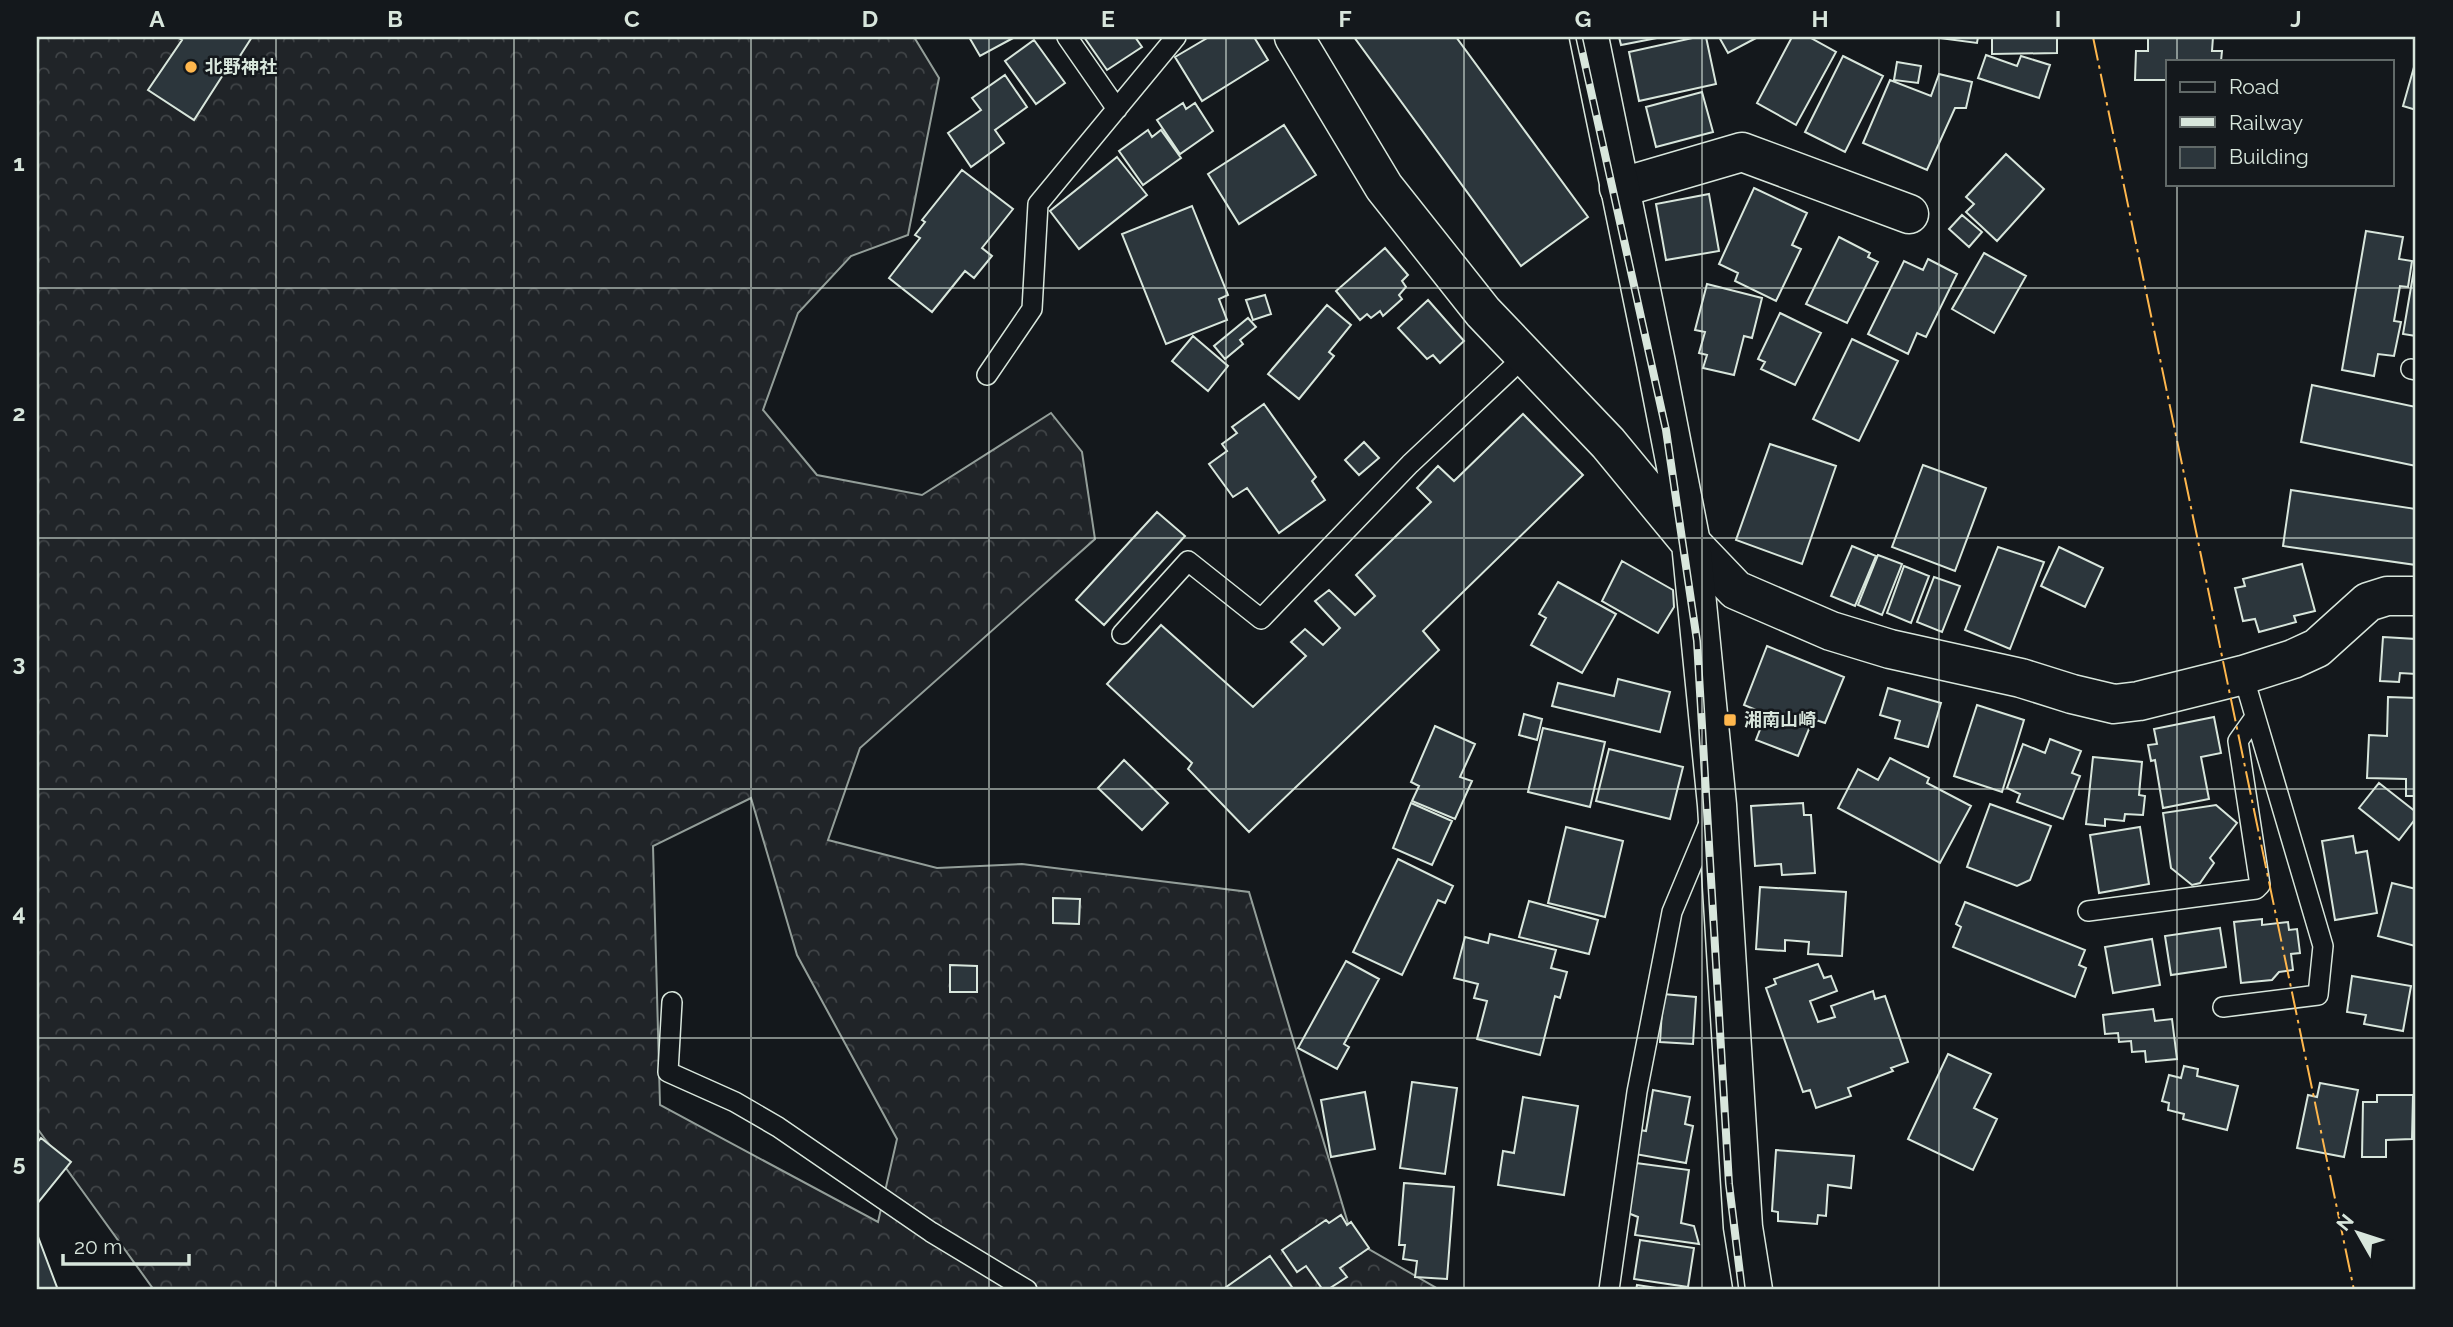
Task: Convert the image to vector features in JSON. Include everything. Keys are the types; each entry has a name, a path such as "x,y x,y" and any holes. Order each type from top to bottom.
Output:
{"street":[{"path":"1294,37 1384,187 1483,312 1608,443 1691,543 1736,590 1831,631 1890,649 2021,678 2114,704 2138,701 2243,675 2293,659 2317,648 2368,602 2387,596 2416,596"},
{"path":"1589,37 1691,543 1717,805 1743,1227 1753,1290"},
{"path":"1619,188 1742,152 1909,214"}],"lane":[{"path":"1067,37 1116,109"},
{"path":"987,375 1032,309 1038,204 1176,37"},
{"path":"1122,634 1188,561 1261,619 1410,464 1525,356"},
{"path":"2223,1007 2318,995 2323,946 2243,675"},
{"path":"2088,911 2256,889 2260,885 2238,741 2255,717"},
{"path":"1609,1290 1637,1092 1672,912 1717,805"},
{"path":"672,1002 668,1072 735,1102 778,1127 931,1231 1027,1290"}],"green space":[{"path":"37,37 914,37 939,78 908,235 851,256 798,313 763,410 817,475 922,495 1051,413 1082,452 1095,539 860,748 828,840 937,868 1022,864 1249,892 1353,1240 1440,1290 154,1290 37,1128","holes":["751,798 797,955 897,1139 878,1222 660,1105 653,846"]}],"building":[{"path":"177,37 252,37 231,70 228,67 194,120 148,90 182,40"},
{"path":"969,37 1015,37 980,56"},
{"path":"1084,37 1135,37 1142,47 1107,70"},
{"path":"1209,37 1254,37 1268,60 1202,101 1175,57"},
{"path":"1354,37 1456,37 1588,217 1521,266"},
{"path":"1619,37 1662,37 1621,45"},
{"path":"1706,37 1716,84 1639,101 1629,52"},
{"path":"1719,37 1758,37 1728,53"},
{"path":"1792,37 1809,37 1836,52 1796,125 1757,103"},
{"path":"1932,37 1978,37 1977,43"},
{"path":"1992,37 2057,37 2057,53 1992,54"},
{"path":"2148,37 2213,37 2212,51 2222,51 2221,60 2166,60 2166,80 2135,80 2136,51 2148,51"},
{"path":"1034,40 1065,83 1036,104 1005,61"},
{"path":"1986,55 2017,66 2021,56 2050,65 2039,98 1978,78"},
{"path":"1843,56 1883,76 1845,152 1805,132"},
{"path":"2416,60 2416,110 2403,106"},
{"path":"1897,62 1921,66 1918,83 1894,80"},
{"path":"1939,74 1972,82 1966,108 1955,108 1927,170 1863,143 1890,80 1931,96"},
{"path":"1005,75 1027,107 995,130 1004,143 971,167 948,133 981,110 972,98"},
{"path":"1702,92 1713,132 1656,147 1646,107"},
{"path":"1183,103 1186,109 1195,103 1213,131 1180,154 1157,120"},
{"path":"1284,125 1316,175 1239,224 1208,174"},
{"path":"1148,130 1152,137 1161,130 1181,158 1143,185 1119,151"},
{"path":"2006,154 2044,189 1997,241 1966,212 1974,204 1966,197"},
{"path":"1117,157 1147,195 1079,249 1050,211"},
{"path":"962,170 1013,209 982,248 992,256 974,278 965,271 932,312 889,278 920,238 915,235 925,222 922,220"},
{"path":"1754,188 1807,213 1792,245 1801,249 1776,301 1735,281 1738,273 1719,264"},
{"path":"1709,194 1719,251 1666,260 1656,204"},
{"path":"1192,206 1228,295 1219,299 1227,320 1166,344 1122,234"},
{"path":"1962,215 1982,232 1969,247 1949,229"},
{"path":"2366,231 2403,237 2399,259 2412,261 2408,287 2400,286 2394,321 2401,322 2394,356 2378,354 2374,376 2342,370"},
{"path":"1839,237 1870,253 1868,257 1878,262 1847,323 1806,304"},
{"path":"1385,248 1408,275 1402,281 1406,287 1399,295 1402,299 1383,316 1380,311 1371,318 1367,314 1360,320 1336,291"},
{"path":"1984,253 2026,276 1994,333 1952,309"},
{"path":"2416,258 2416,336 2403,334"},
{"path":"1928,259 1957,274 1926,337 1917,333 1908,354 1868,334 1904,261 1923,270"},
{"path":"1707,284 1762,298 1752,338 1744,336 1734,375 1703,368 1707,355 1699,353 1705,332 1695,330"},
{"path":"1265,295 1271,314 1253,320 1246,300"},
{"path":"1428,300 1464,341 1440,363 1433,355 1427,359 1398,328"},
{"path":"1327,305 1351,325 1329,352 1334,356 1299,399 1268,374"},
{"path":"1780,313 1821,333 1795,385 1761,369 1765,362 1758,359"},
{"path":"1248,318 1256,327 1240,340 1243,344 1225,359 1214,346"},
{"path":"1193,336 1228,366 1208,391 1172,361"},
{"path":"1852,339 1898,361 1859,441 1813,419"},
{"path":"2312,385 2416,407 2416,466 2301,442"},
{"path":"1264,404 1316,477 1312,481 1325,500 1279,533 1247,488 1233,497 1209,464 1227,451 1222,444 1237,433 1232,427"},
{"path":"1523,414 1583,475 1423,631 1439,650 1249,832 1188,769 1192,763 1107,684 1161,625 1253,707 1306,656 1291,642 1305,629 1323,645 1340,628 1315,601 1329,590 1355,615 1375,596 1356,575 1431,502 1417,488 1438,466 1454,481"},
{"path":"1364,442 1379,458 1359,475 1345,460"},
{"path":"1770,444 1836,466 1802,564 1736,540"},
{"path":"1923,465 1986,488 1955,571 1892,547"},
{"path":"2291,490 2416,509 2416,565 2283,546"},
{"path":"1157,512 1185,536 1104,625 1076,600"},
{"path":"1852,546 1876,556 1855,606 1831,596"},
{"path":"1998,547 2044,562 2010,649 1965,630"},
{"path":"2059,547 2103,568 2085,607 2041,586"},
{"path":"1878,555 1902,564 1882,615 1858,605"},
{"path":"1622,561 1673,590 1674,607 1658,633 1602,601"},
{"path":"2302,564 2315,611 2294,616 2296,622 2259,632 2255,619 2243,621 2235,588 2245,586 2243,579"},
{"path":"1904,566 1929,576 1911,623 1887,613"},
{"path":"1934,577 1960,586 1942,632 1917,622"},
{"path":"1558,582 1616,614 1582,673 1531,645 1546,618 1539,614"},
{"path":"2383,637 2416,639 2416,674 2400,673 2399,682 2380,681"},
{"path":"1767,646 1844,677 1825,723 1813,719 1798,756 1756,740 1766,714 1744,705"},
{"path":"1618,679 1670,692 1660,732 1552,706 1558,683 1614,696"},
{"path":"1888,688 1941,703 1928,747 1895,738 1900,721 1880,715"},
{"path":"2388,697 2416,698 2416,796 2406,796 2406,779 2367,778 2369,735 2387,736"},
{"path":"1977,705 2024,720 2002,792 1954,776"},
{"path":"1524,714 1542,719 1537,740 1519,735"},
{"path":"2214,717 2221,753 2201,757 2209,799 2163,808 2155,760 2151,761 2148,745 2157,744 2154,729"},
{"path":"1435,726 1475,744 1460,777 1472,781 1455,819 1412,801 1419,786 1411,782"},
{"path":"1543,728 1605,742 1590,807 1528,792"},
{"path":"2050,739 2081,751 2072,773 2080,776 2063,819 2017,802 2020,794 2007,788 2023,744 2045,753"},
{"path":"1609,749 1683,767 1670,819 1596,801"},
{"path":"2093,757 2142,762 2139,795 2145,796 2143,815 2125,814 2124,821 2105,819 2105,826 2086,824"},
{"path":"1890,758 1929,778 1927,783 1971,806 1940,863 1838,808 1858,769 1878,780"},
{"path":"1124,760 1168,803 1142,830 1098,788"},
{"path":"2379,783 2416,812 2416,818 2399,840 2359,808"},
{"path":"1411,803 1452,821 1432,865 1393,848"},
{"path":"1803,803 1804,815 1811,815 1815,873 1782,875 1781,864 1755,866 1751,806"},
{"path":"1990,804 2051,826 2030,880 2017,886 1967,867"},
{"path":"2216,805 2237,823 2210,858 2214,863 2200,883 2192,885 2171,868 2163,813"},
{"path":"1566,827 1623,841 1605,917 1548,903"},
{"path":"2140,827 2149,884 2099,893 2090,835"},
{"path":"2353,836 2356,853 2367,851 2377,913 2335,920 2322,841"},
{"path":"1398,859 1453,886 1445,903 1438,900 1402,975 1353,952"},
{"path":"2392,883 2416,889 2415,946 2378,936"},
{"path":"1760,887 1846,892 1842,956 1808,954 1809,942 1785,940 1785,951 1756,949"},
{"path":"1053,898 1080,899 1079,924 1053,923"},
{"path":"1529,901 1598,920 1589,954 1519,937"},
{"path":"1965,902 2085,950 2079,965 2086,968 2075,997 1953,947 1961,927 1956,924"},
{"path":"2262,919 2262,925 2288,922 2289,930 2297,929 2300,953 2291,954 2293,970 2279,972 2272,980 2241,983 2234,922"},
{"path":"2220,928 2226,967 2171,975 2165,936"},
{"path":"1490,934 1556,950 1551,968 1567,972 1560,998 1555,996 1540,1055 1477,1039 1487,1001 1474,998 1478,984 1454,978 1465,937 1488,943"},
{"path":"2152,939 2160,985 2113,993 2105,947"},
{"path":"1346,961 1379,979 1344,1044 1349,1047 1337,1069 1298,1048"},
{"path":"1818,964 1824,978 1831,976 1837,991 1810,1001 1818,1022 1835,1017 1831,1006 1873,991 1875,999 1885,996 1908,1062 1891,1068 1893,1071 1848,1088 1851,1096 1816,1108 1810,1090 1803,1092 1766,988 1776,984 1774,979"},
{"path":"950,965 977,966 977,992 950,992"},
{"path":"2352,976 2411,986 2403,1031 2364,1024 2366,1015 2347,1012"},
{"path":"1663,994 1696,997 1693,1044 1660,1042"},
{"path":"2153,1009 2155,1021 2172,1019 2177,1059 2146,1062 2145,1051 2132,1052 2131,1041 2119,1042 2118,1033 2105,1034 2103,1015"},
{"path":"1948,1054 1991,1074 1974,1108 1997,1119 1973,1170 1908,1139"},
{"path":"2184,1066 2198,1069 2197,1076 2238,1086 2227,1130 2183,1119 2184,1114 2168,1110 2169,1103 2162,1101 2169,1075 2181,1078"},
{"path":"1412,1082 1457,1088 1445,1174 1400,1168"},
{"path":"2320,1083 2358,1090 2344,1157 2297,1148 2308,1095 2317,1097"},
{"path":"1653,1090 1690,1097 1685,1124 1693,1126 1686,1163 1635,1154 1640,1130 1646,1131"},
{"path":"1365,1092 1375,1149 1331,1157 1321,1100"},
{"path":"2377,1095 2413,1095 2412,1139 2386,1140 2386,1157 2362,1157 2363,1102 2377,1102"},
{"path":"1523,1097 1578,1106 1564,1195 1498,1185 1503,1151 1514,1153"},
{"path":"41,1138 71,1162 37,1204 37,1143"},
{"path":"1776,1150 1854,1156 1851,1188 1828,1185 1826,1216 1818,1215 1817,1224 1778,1221 1778,1212 1772,1211"},
{"path":"1636,1163 1689,1170 1681,1223 1694,1226 1699,1244 1635,1235 1638,1217 1628,1213"},
{"path":"1404,1183 1454,1187 1447,1279 1415,1277 1417,1261 1403,1259 1405,1245 1399,1245"},
{"path":"1341,1215 1347,1225 1351,1222 1369,1248 1340,1268 1347,1277 1323,1290 1306,1266 1297,1272 1282,1250 1326,1220 1329,1223"},
{"path":"37,1234 58,1290 37,1290"},
{"path":"1640,1240 1694,1248 1688,1287 1634,1279"},
{"path":"1270,1256 1294,1290 1222,1290"},
{"path":"1637,1285 1670,1290 1636,1290"}],"railway":[{"path":"1579,37 1666,430 1697,641 1729,1184 1742,1290"}],"power":[{"path":"2093,37 2354,1290"}],"place":[{"name":"北野神社","path":"191,67"},
{"name":"湘南山崎","path":"1730,720"}]}
